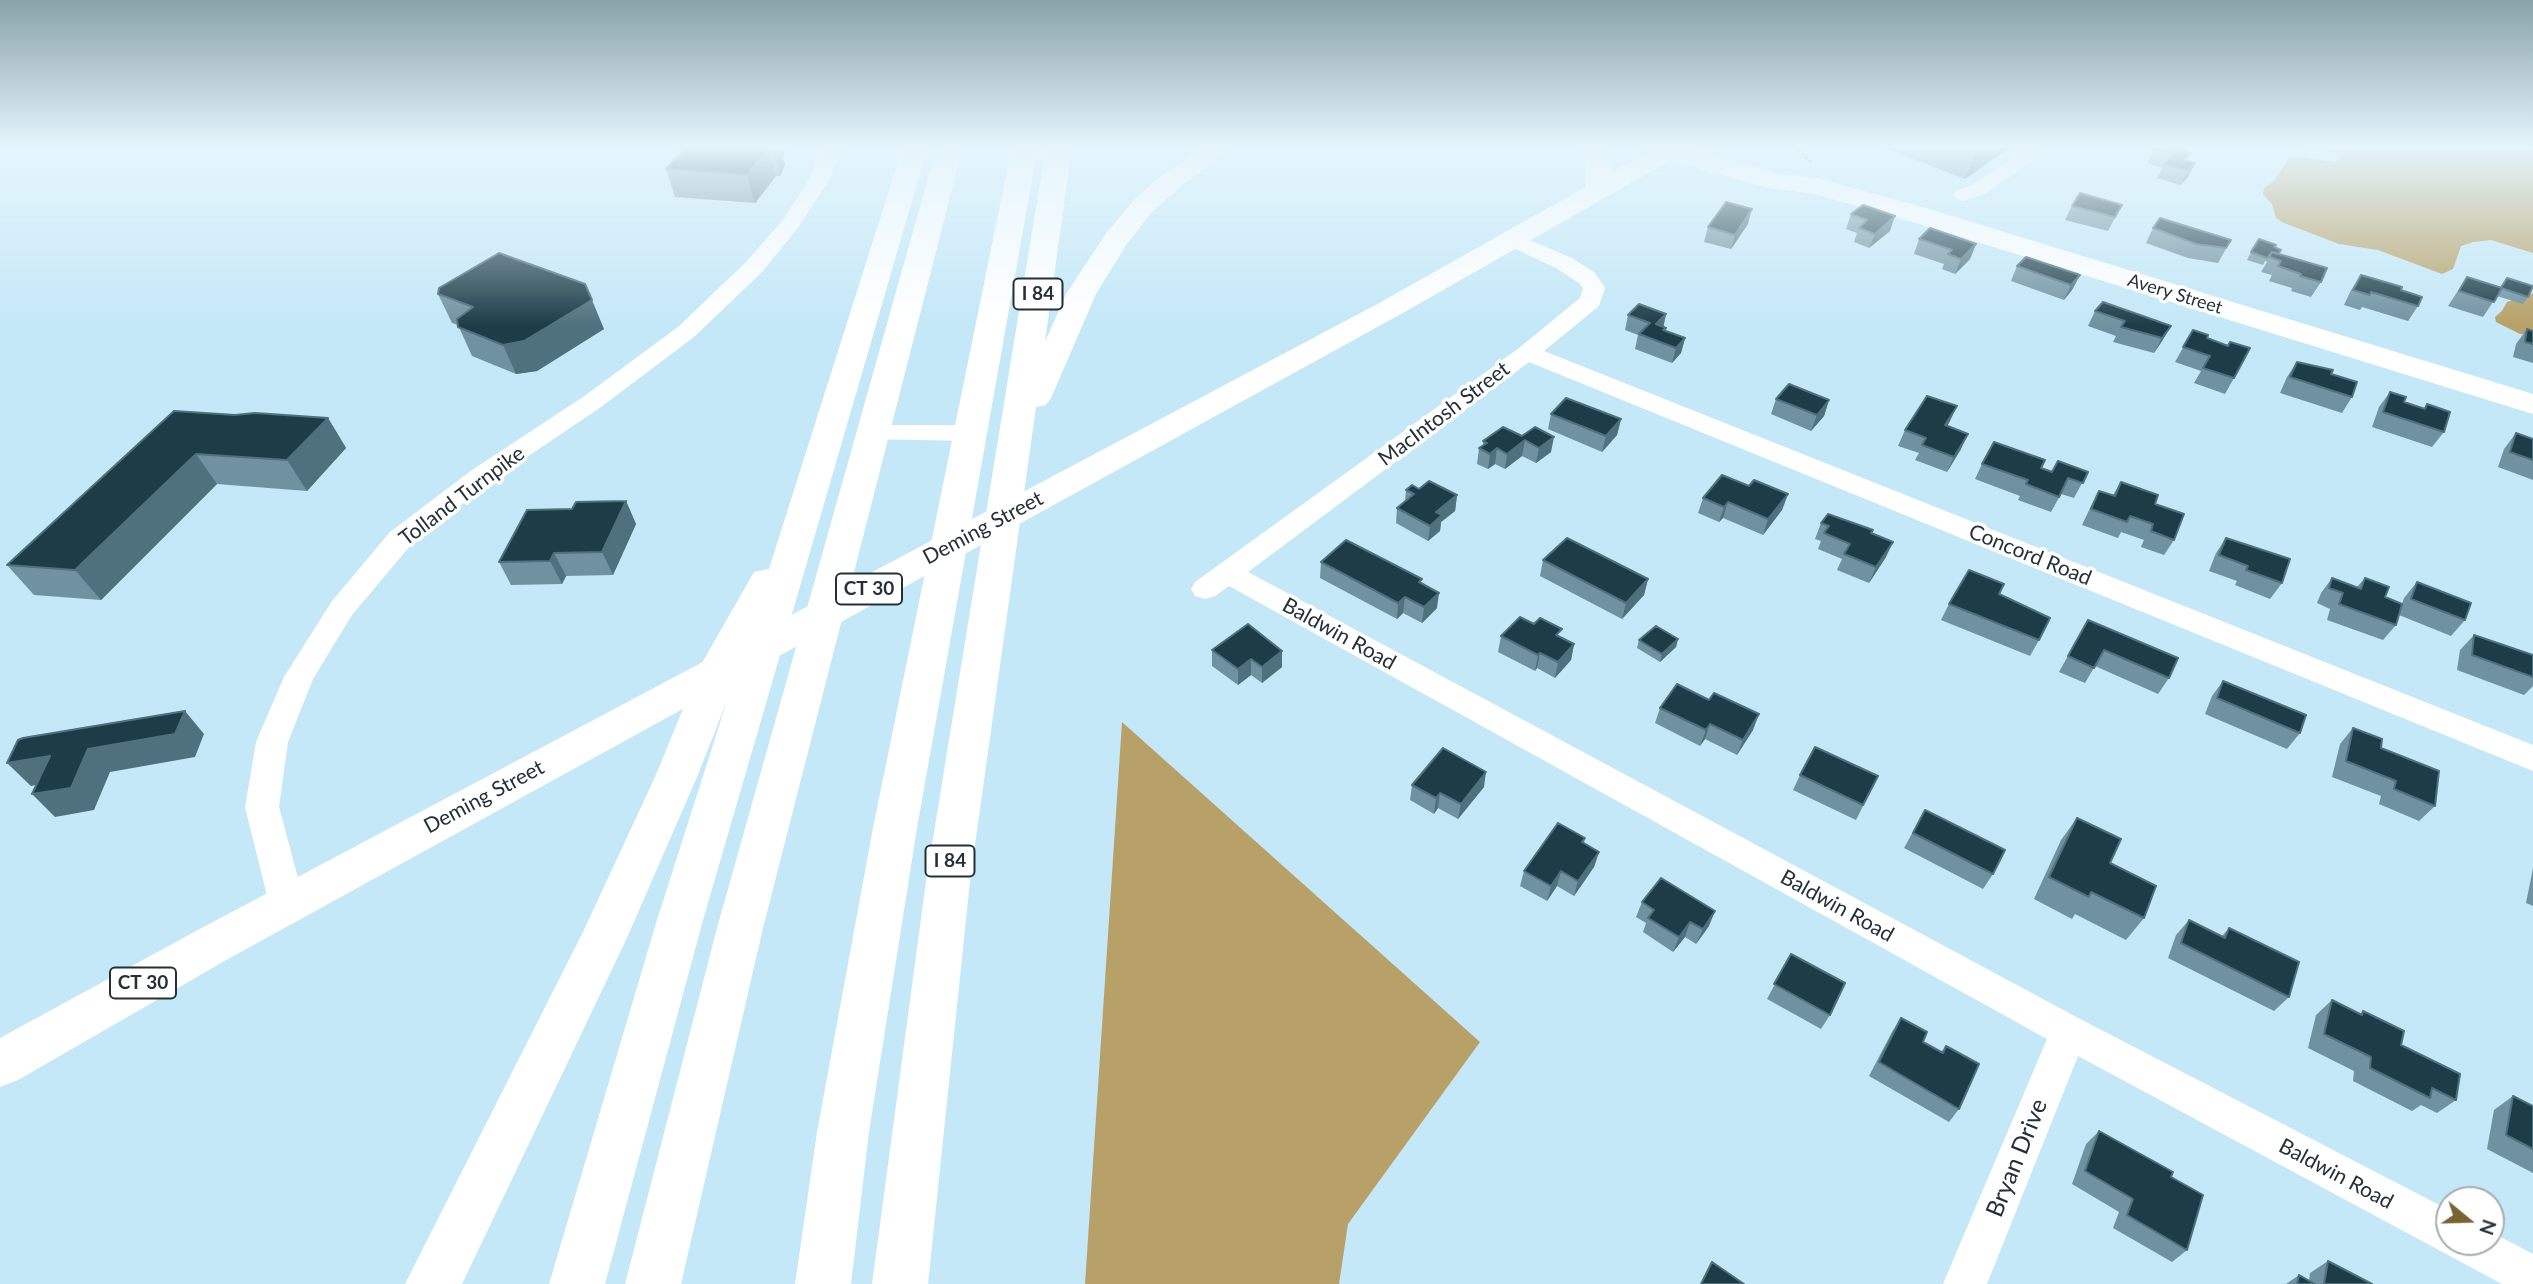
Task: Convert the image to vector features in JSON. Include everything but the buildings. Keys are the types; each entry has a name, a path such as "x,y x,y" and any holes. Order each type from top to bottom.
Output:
{"main road":[{"path":"577,1284 680,920 898,206"},
{"path":"653,1284 740,928 934,206"},
{"path":"822,1284 869,976 1014,206"},
{"name":"I 84","path":"900,1284 948,881 1050,206"},
{"path":"1015,441 1082,294 1117,238 1143,206"},
{"name":"Deming Street","path":"287,904 1391,308 1570,206"},
{"name":"Avery Street","path":"1912,206 2533,404"},
{"path":"433,1284 603,940 676,777 722,663 804,515"},
{"name":"CT 30","path":"0,1064 287,904"}],"street":[{"name":"Tolland Turnpike","path":"287,904 261,807 272,742 299,677 342,608 400,540 481,476 592,402 686,332 754,267 790,225 802,206"},
{"name":"MacIntosh Street","path":"1216,581 1587,306 1594,295 1594,288 1580,272 1513,239"},
{"name":"Concord Road","path":"1527,353 2533,758"},
{"path":"875,433 971,433"},
{"name":"Baldwin Road","path":"1216,581 2435,1226"},
{"name":"Bryan Drive","path":"1965,1284 2069,1032"},
{"path":"2493,1256 2533,1277"}],"shaded area":[{"path":"2273,206 2533,206 2533,253 2491,240 2474,242 2461,246 2453,269 2442,274 2378,250 2339,244 2276,218"},
{"path":"2533,293 2533,335 2520,334 2496,322 2495,317 2507,302"},
{"path":"1122,722 1480,1042 1348,1224 1339,1284 1085,1284"}]}
